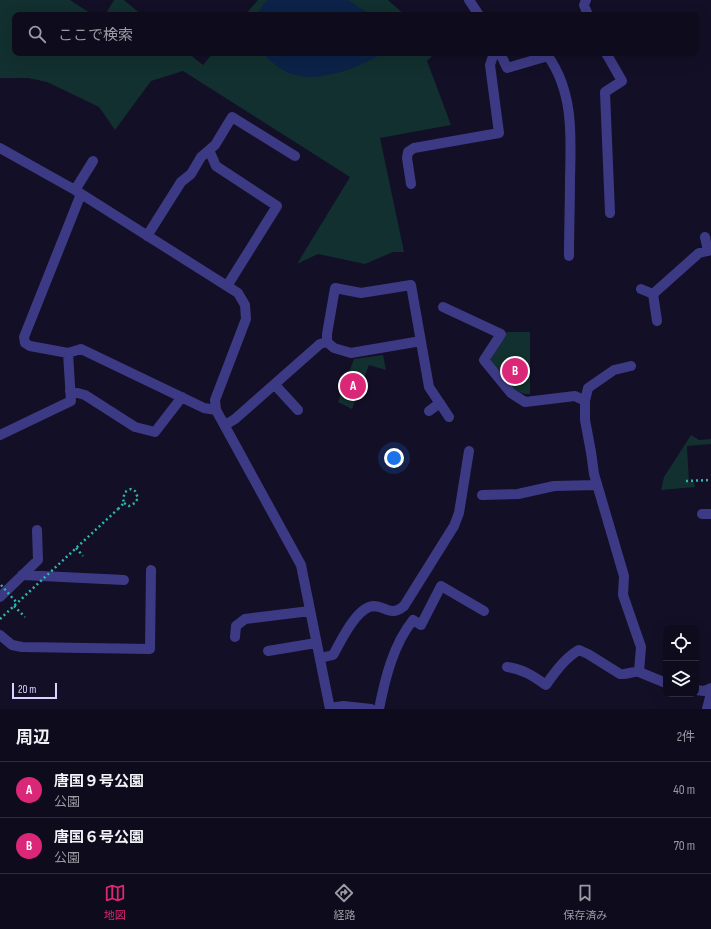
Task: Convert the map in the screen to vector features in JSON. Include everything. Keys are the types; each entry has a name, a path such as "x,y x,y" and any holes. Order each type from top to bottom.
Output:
{"street":[{"path":"470,0 477,12"},
{"path":"586,0 584,5 587,12"},
{"path":"411,184 407,158 408,152 414,148 499,133 490,65 498,56"},
{"path":"500,56 507,68 548,56 562,83 567,97 572,129 569,256"},
{"path":"608,56 622,81 605,92 610,213"},
{"path":"147,236 181,182 191,174 201,157 215,145 232,117 295,156"},
{"path":"0,148 78,192 238,293 245,305 246,319 215,400 216,410 301,565 330,709 343,706 371,709"},
{"path":"209,150 216,166 277,206 227,286"},
{"path":"94,161 78,192 24,337 25,343 30,346 68,353 81,349 204,408 216,410"},
{"path":"653,294 699,253 709,251 705,237"},
{"path":"421,341 351,353 334,348 327,342 327,334 335,288 361,293 411,285 421,341 429,387 450,417"},
{"path":"641,289 653,294"},
{"path":"653,294 657,321"},
{"path":"443,307 501,334 484,360 511,393 525,402 575,396 586,401"},
{"path":"225,424 235,419 320,344 327,342"},
{"path":"0,435 71,401 68,353"},
{"path":"631,366 614,370 588,388 584,420 597,485 624,576 623,595 641,647 640,672"},
{"path":"275,385 298,410"},
{"path":"70,391 85,395 135,427 155,432 182,397"},
{"path":"429,412 440,403"},
{"path":"320,658 333,655 357,616 363,611 370,607 378,607 392,612 398,611 404,606 459,513 469,451"},
{"path":"482,495 518,494 554,486 597,485"},
{"path":"0,597 38,560 37,530"},
{"path":"0,635 12,645 22,647 150,649 151,570"},
{"path":"22,575 124,580"},
{"path":"379,709 389,666 406,631 413,620 421,625 442,586 484,611"},
{"path":"235,637 236,626 245,619 310,611"},
{"path":"268,651 316,644"},
{"path":"507,668 517,669 531,675 546,685 560,667 574,653 580,650 620,674 626,675 634,671 640,672 663,682"},
{"path":"699,690 704,691 711,688"},
{"path":"707,709 711,694"}],"path":[{"path":"686,481 711,480"},
{"path":"0,619 124,503 123,499 125,492 131,489 135,491 138,498 135,504 129,506 124,503"},
{"path":"76,548 83,556"},
{"path":"1,585 17,603"},
{"path":"14,606 25,617"}],"green space":[{"path":"0,0 70,0 88,12 12,12 12,56 192,56 203,65 210,56 432,56 427,61 451,125 380,138 404,252 393,252 365,264 318,254 297,264 350,177 183,71 151,81 115,130 99,107 47,82 28,78 0,78"},
{"path":"114,0 124,0 138,12 107,12"},
{"path":"258,0 388,0 402,12 248,12"},
{"path":"507,332 530,332 530,394 524,394 518,391 507,382 490,360"},
{"path":"383,355 386,370 369,365 352,409 338,402 354,359"},
{"path":"691,435 699,440 711,439 711,444 687,446 689,482 694,482 695,487 661,490 664,477"}],"water":[{"path":"267,0 348,0 366,12 258,12"},
{"path":"266,56 378,56 363,64 338,73 312,77 289,73"}],"place":[{"name":"唐国６号公園","path":"515,371"},
{"name":"唐国９号公園","path":"353,386"}]}
